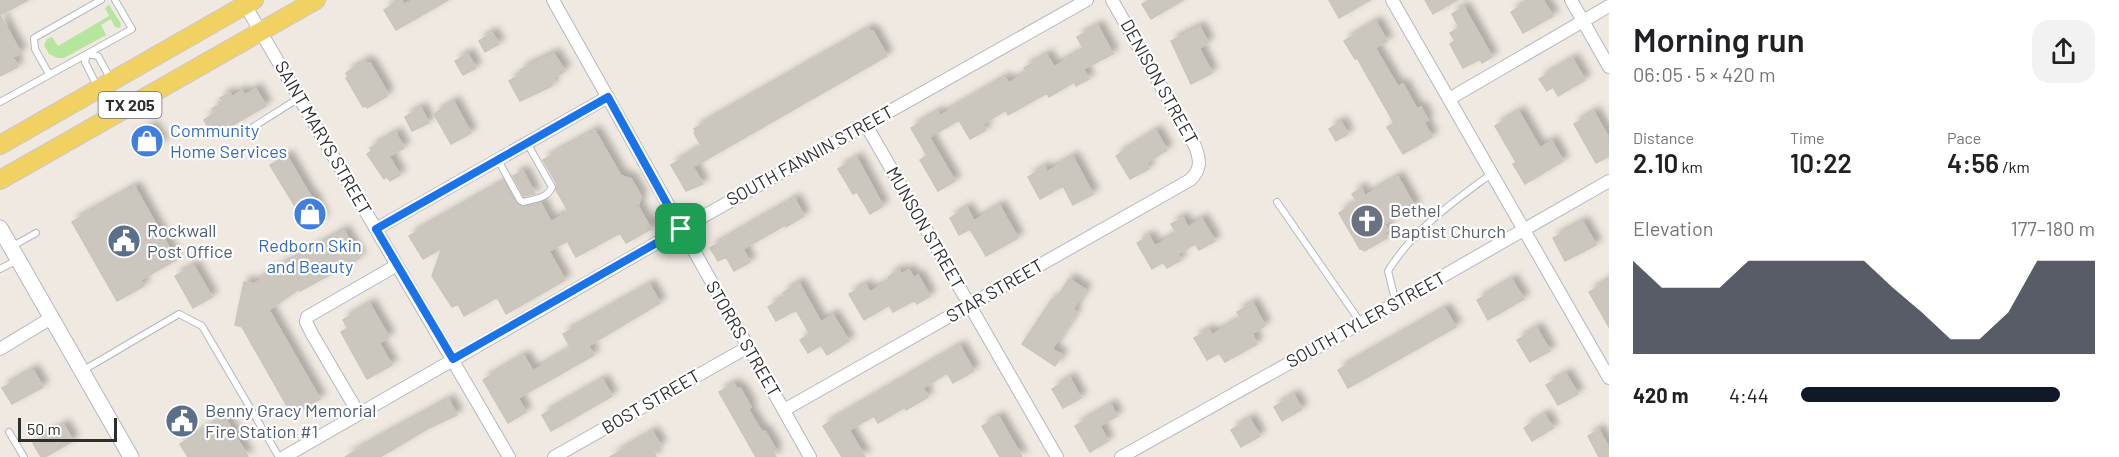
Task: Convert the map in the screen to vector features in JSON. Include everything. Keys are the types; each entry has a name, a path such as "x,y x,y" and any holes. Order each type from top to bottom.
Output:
{"main road":[{"name":"TX 205","path":"0,180 316,0"},
{"name":"TX 205","path":"0,145 250,2"}],"street":[{"name":"STORRS STREET","path":"553,0 810,457"},
{"name":"SOUTH FANNIN STREET","path":"284,457 1087,0"},
{"name":"DENISON STREET","path":"1112,0 1195,146 1199,166"},
{"path":"1392,0 1609,378"},
{"path":"1571,0 1609,67"},
{"name":"SAINT MARYS STREET","path":"250,2 260,32 509,457"},
{"path":"1449,99 1609,6"},
{"path":"376,229 608,97"},
{"name":"MUNSON STREET","path":"866,125 1057,457"},
{"name":"STAR STREET","path":"784,410 1190,180 1196,174 1199,166"},
{"name":"SOUTH TYLER STREET","path":"1121,457 1609,181"},
{"path":"0,228 82,371 125,455"},
{"path":"359,414 312,334 306,322 307,317 397,265"},
{"path":"0,349 51,318"},
{"name":"BOST STREET","path":"554,457 748,347"}],"lane":[{"path":"49,75 35,49 34,38 101,0"},
{"path":"0,102 132,29 115,0"},
{"path":"87,54 98,56 105,85"},
{"path":"87,54 85,62 105,85"},
{"path":"253,127 299,98"},
{"path":"498,160 523,202 540,198 550,192 552,187 527,143"},
{"path":"1396,303 1388,271 1398,254 1422,227 1491,174"},
{"path":"1277,202 1361,323"},
{"path":"0,269 36,233"},
{"path":"82,371 179,314 202,326 279,457"},
{"path":"9,432 24,457"}],"green space":[{"path":"109,5 121,24 120,28 115,27 111,19 101,25 106,35 64,58 49,54 44,45 47,39 52,37 58,46 109,16 105,8"}],"building":[{"path":"0,0 28,0 0,15"},
{"path":"401,0 404,5 412,0 448,0 396,30 384,10"},
{"path":"1149,0 1183,0 1151,19 1142,4"},
{"path":"1329,0 1370,0 1339,18"},
{"path":"1425,0 1457,0 1433,14"},
{"path":"1531,0 1543,0 1553,16 1523,33 1511,12"},
{"path":"1464,7 1492,57 1482,63 1480,59 1463,68 1450,44 1455,41 1450,33 1459,28 1452,14"},
{"path":"0,15 21,53 13,57 18,67 0,76"},
{"path":"1376,22 1387,41 1375,48 1398,87 1403,84 1417,109 1421,107 1428,120 1424,122 1432,137 1403,154 1387,127 1394,123 1357,58 1355,59 1344,41"},
{"path":"1098,26 1113,54 1083,69 1089,79 1076,86 1074,82 1049,97 1047,93 1008,115 1006,110 982,124 986,130 970,139 959,120 929,137 955,181 938,191 920,160 927,156 911,128 938,112 940,116 1005,78 1009,83 1027,73 1024,68 1047,55 1054,67 1084,50 1077,37"},
{"path":"1200,27 1208,43 1199,48 1212,73 1191,84 1171,41"},
{"path":"869,29 870,32 873,31 887,56 693,167 703,184 686,191 671,165 702,147 694,129"},
{"path":"492,33 499,44 485,52 479,41"},
{"path":"468,54 476,68 463,75 455,61"},
{"path":"554,54 565,71 553,78 552,86 520,101 509,81 522,74 520,70"},
{"path":"1573,59 1585,80 1558,96 1553,87 1547,91 1539,79"},
{"path":"366,61 367,64 370,63 387,92 385,94 387,96 367,108 363,107 346,78 348,77 346,73"},
{"path":"256,89 266,106 213,136 204,120 215,113 212,109 223,102 220,98 230,93 232,97 242,91 245,95"},
{"path":"454,102 471,133 451,144 434,114"},
{"path":"421,108 429,123 412,131 405,117"},
{"path":"1519,112 1540,148 1552,141 1563,161 1525,184 1513,164 1516,162 1495,126"},
{"path":"1594,112 1609,138 1609,156 1596,163 1574,124"},
{"path":"1341,122 1348,134 1336,141 1329,129"},
{"name":"Community Home Services","path":"152,126 163,143 142,156 131,138"},
{"path":"595,131 621,176 631,179 641,196 638,206 651,229 626,243 620,233 576,257 567,241 549,251 565,280 506,314 497,297 464,316 458,304 452,307 432,276 442,248 423,259 409,236 504,182 517,204 524,207 541,203 551,222 569,212 543,160"},
{"path":"1156,131 1167,150 1146,163 1149,169 1130,179 1116,156"},
{"path":"396,133 404,148 389,156 400,175 390,181 387,177 384,179 367,154 372,151 370,148"},
{"path":"287,156 313,197 323,219 308,228 270,165"},
{"path":"1073,157 1093,194 1073,205 1063,186 1040,199 1028,177 1045,167 1047,172"},
{"path":"857,158 883,206 870,214 857,192 853,194 838,169"},
{"path":"523,171 535,194 524,196 513,176"},
{"name":"Bethel Baptist Church","path":"1398,177 1415,207 1384,224 1388,230 1384,233 1387,238 1364,251 1360,249 1339,213 1357,202 1352,194 1361,188 1365,196"},
{"name":"Rockwall Post Office","path":"135,187 176,260 140,280 144,286 117,301 72,222"},
{"path":"795,199 804,216 743,249 750,262 734,271 726,257 718,261 710,248"},
{"path":"1000,206 1018,238 986,256 970,229 959,235 950,218 967,208 974,221"},
{"path":"1183,218 1188,227 1202,219 1215,241 1199,250 1195,244 1177,254 1181,260 1167,268 1163,262 1152,269 1137,243 1149,236 1155,246 1177,234 1171,224"},
{"path":"1583,222 1596,245 1565,261 1553,238"},
{"path":"344,231 360,258 300,291 299,289 269,310 320,399 292,415 242,327 235,325 244,282 254,284"},
{"path":"194,266 212,297 193,308 175,276"},
{"path":"899,270 901,274 909,270 914,278 918,275 930,296 917,304 915,300 893,312 889,305 864,320 849,294 866,285 870,292 890,281 888,277"},
{"path":"1069,279 1086,290 1073,309 1076,312 1052,349 1062,355 1055,366 1022,344 1052,299 1055,301"},
{"path":"1512,280 1524,299 1488,320 1477,300"},
{"path":"1609,280 1609,327 1589,292"},
{"path":"799,283 821,322 833,315 849,341 827,355 821,345 808,353 800,340 810,334 796,310 776,321 768,307 785,297 783,293"},
{"path":"650,285 660,303 588,346 594,355 518,398 526,412 508,423 483,380 524,356 533,371 571,349 563,334"},
{"path":"1253,303 1265,326 1252,333 1257,344 1225,362 1219,353 1207,360 1194,338 1209,330 1212,335 1241,319 1237,312"},
{"path":"370,304 389,337 379,343 392,365 367,379 341,332 348,328 343,320"},
{"path":"1445,309 1456,327 1348,388 1338,370"},
{"path":"1537,328 1550,351 1530,362 1517,340"},
{"path":"960,346 974,371 953,383 947,373 923,388 928,397 906,410 905,407 878,423 874,416 849,430 865,457 842,457 823,426"},
{"path":"33,370 43,387 12,404 2,388"},
{"path":"1566,374 1578,394 1558,405 1546,385"},
{"path":"1070,378 1081,398 1063,408 1052,389"},
{"path":"603,380 612,396 551,431 542,415"},
{"path":"734,384 737,389 740,388 751,407 748,409 776,450 773,451 776,457 756,457 719,392"},
{"path":"1294,395 1302,409 1282,421 1274,407"},
{"path":"449,400 457,415 427,429 380,457 345,457"},
{"path":"1111,405 1117,416 1100,426 1108,441 1090,452 1075,426"},
{"path":"1545,415 1553,428 1532,441 1524,428"},
{"path":"999,417 1022,457 1000,457 982,426"},
{"path":"225,418 248,457 188,457 180,444"},
{"path":"1250,419 1260,436 1241,447 1231,430"},
{"path":"64,425 73,441 41,457 33,443"},
{"path":"1599,430 1609,448 1609,457 1599,457 1588,436"},
{"path":"653,432 661,446 653,450 656,457 610,457"}],"place":[{"name":"Community Home Services","path":"147,141"},
{"name":"Redborn Skin and Beauty","path":"310,214"},
{"name":"Bethel Baptist Church","path":"1367,221"},
{"name":"Rockwall Post Office","path":"124,241"},
{"name":"Benny Gracy Memorial Fire Station #1","path":"182,421"}],"route":[{"path":"608,97 681,229 453,359 376,229 608,97"}]}
